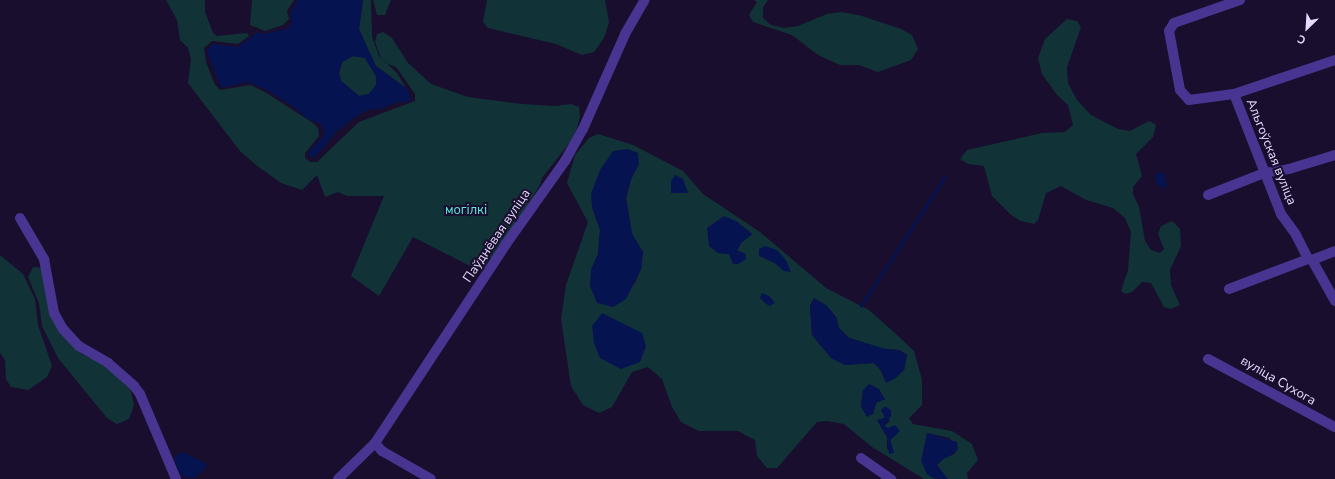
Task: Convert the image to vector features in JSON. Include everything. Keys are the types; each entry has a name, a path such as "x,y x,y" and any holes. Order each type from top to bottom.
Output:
{"street":[{"name":"Паўднёвая вуліца","path":"338,479 375,443 506,244 565,161 583,129 625,34 645,0"},
{"path":"1240,0 1174,23 1169,31 1180,90 1189,100 1197,101 1234,94 1335,60"},
{"name":"Альгоўская вуліца","path":"1234,94 1281,214 1296,235 1335,301"},
{"path":"1208,195 1264,173 1289,169 1335,155"},
{"path":"20,218 44,260 54,313 63,329 79,346 108,363 134,386 140,394 176,479"},
{"path":"1229,290 1310,259 1335,252"},
{"name":"вуліца Сухога","path":"1208,359 1335,428"},
{"path":"375,443 382,451 431,479"},
{"path":"861,458 891,479"}],"green space":[{"name":"могілкі","path":"166,0 205,0 205,12 213,33 217,36 247,33 249,36 238,44 212,41 204,48 206,62 214,83 220,90 250,85 265,92 313,123 318,128 319,136 305,153 305,158 310,162 317,162 359,122 415,101 415,94 396,67 388,64 381,58 375,42 377,34 383,32 392,38 408,63 431,84 468,97 522,104 556,106 571,104 579,107 580,116 577,128 570,142 542,178 540,185 508,238 482,272 413,237 379,296 351,276 384,196 347,196 338,192 325,197 317,175 302,190 281,183 240,151 188,83 191,59 188,48 180,40 177,20"},
{"path":"252,0 294,0 287,11 289,19 283,25 265,31 250,25"},
{"path":"363,0 371,0 372,37 379,56 397,73 406,88 376,66 359,29"},
{"path":"373,0 391,0 385,15 377,15"},
{"path":"487,0 605,0 609,22 604,38 594,52 582,55 556,44 488,28 483,22"},
{"path":"754,0 768,0 763,7 763,18 771,25 784,28 798,26 827,14 842,12 862,16 901,29 912,35 918,49 911,60 878,72 859,65 840,65 818,55 792,35 753,22 749,15 757,2"},
{"path":"1067,19 1077,21 1081,27 1067,67 1068,83 1077,100 1091,115 1118,129 1130,131 1149,121 1156,125 1153,137 1136,154 1142,176 1133,187 1133,194 1139,207 1145,241 1151,250 1160,253 1164,249 1158,234 1161,226 1172,221 1180,229 1181,246 1170,270 1171,285 1180,305 1171,309 1164,307 1151,283 1142,282 1132,292 1125,294 1121,291 1128,270 1131,232 1125,218 1113,208 1086,200 1061,186 1046,193 1038,220 1034,224 1021,221 1011,215 992,196 984,166 968,164 960,159 967,150 1042,133 1065,132 1073,125 1068,105 1057,95 1042,74 1038,58 1045,39"},
{"path":"353,56 365,58 376,76 376,85 369,94 359,96 341,81 339,73 342,62"},
{"path":"598,134 633,145 683,171 703,194 760,232 826,288 869,310 897,335 914,351 922,380 922,405 909,418 913,424 952,431 972,444 978,460 967,473 968,479 947,479 937,465 943,459 954,454 950,438 927,433 935,479 924,479 872,447 844,424 827,421 817,422 777,468 767,468 757,456 755,440 738,431 699,431 681,422 672,407 662,379 648,367 632,372 612,407 599,413 583,405 571,386 561,319 566,285 588,222 567,183 575,155 589,138","holes":["639,164 631,179 626,198 632,234 643,252 641,269 634,285 591,270 598,254 600,230 592,207","736,221 752,234 741,243 737,251 744,253 731,258 729,254 718,253 710,246 710,239","768,260 786,260 784,271 775,263","814,298 827,306 836,317 839,328 849,338 885,349 899,350 907,355 904,370 883,373 874,363 845,365 831,358 812,335 810,306","863,390 885,399 876,403 873,414 861,407","884,415 890,421 884,426 897,434 890,440 894,453 887,449 887,437 877,420 885,418"]},
{"path":"0,255 23,274 35,299 38,325 52,366 47,377 28,390 11,387 6,379 5,360 0,353"},
{"path":"33,267 42,268 67,340 82,354 102,363 130,388 134,405 129,419 117,424 107,418 58,358 42,326 39,303 28,277"}],"shaded area":[{"path":"298,0 363,0 359,29 367,47 376,66 406,88 411,98 409,102 397,102 381,109 371,109 360,114 337,131 319,153 311,158 308,155 310,150 324,136 324,129 319,123 307,119 294,107 265,89 247,82 221,88 207,51 212,44 238,47 258,32 265,34 289,28 292,22 290,14","holes":["353,56 365,58 376,76 376,85 369,94 359,96 341,81 339,73 342,62"]},
{"path":"628,149 638,153 639,164 631,179 626,198 632,234 643,252 641,269 626,299 613,307 597,303 590,286 591,270 598,254 600,230 592,207 591,194 600,170 613,151"},
{"path":"1163,172 1167,185 1165,189 1157,184 1155,177 1156,173"},
{"path":"675,175 683,179 688,193 671,193 671,181"},
{"path":"724,216 736,221 752,234 741,243 737,251 745,253 746,259 738,264 733,264 729,254 718,253 709,246 707,228"},
{"path":"765,246 777,250 786,260 791,272 784,271 775,263 759,256 759,249"},
{"path":"762,293 769,296 775,303 770,306 766,304 760,298"},
{"path":"814,298 827,306 836,317 839,328 849,338 885,349 899,350 907,355 904,370 896,378 886,383 880,369 874,363 845,365 831,358 812,335 810,306"},
{"path":"602,313 642,333 646,346 640,362 621,369 600,358 594,343 592,326"},
{"path":"869,384 879,389 885,399 876,403 873,414 867,417 861,407 863,390"},
{"path":"885,406 891,410 891,416 884,426 888,428 895,425 900,431 890,440 894,453 889,454 887,437 877,420 885,418 881,410"},
{"path":"927,433 957,442 958,449 954,454 943,459 937,465 948,479 933,478 927,474 921,461"},
{"path":"183,452 207,464 205,469 194,478 187,478 178,472 174,457"}],"waterway":[{"path":"861,306 944,178"}]}
